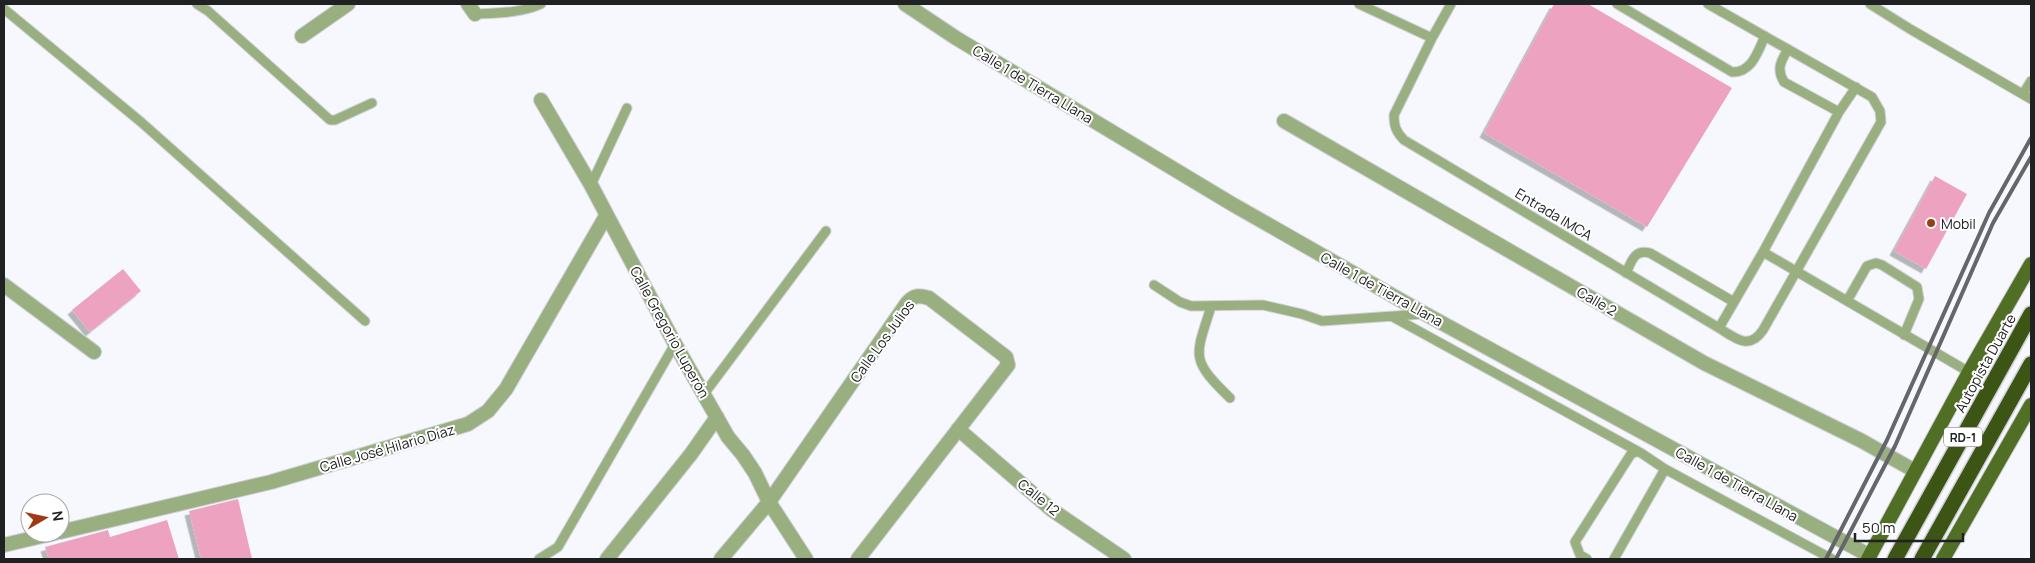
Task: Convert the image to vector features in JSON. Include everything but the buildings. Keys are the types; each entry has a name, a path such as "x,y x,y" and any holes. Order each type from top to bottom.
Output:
{"highway":[{"name":"Autopista Duarte","path":"1895,559 2031,314"},
{"name":"RD-1","path":"1922,559 2031,364"}],"main road":[{"path":"1869,558 1969,372 2031,264"},
{"path":"1943,559 2031,405"}],"street":[{"path":"302,36 348,4"},
{"name":"Calle 1 de Tierra Llana","path":"905,4 956,38 1232,204 1424,314 1869,558"},
{"name":"Calle Gregorio Luperón","path":"542,100 591,185 675,344 728,437 755,473 769,502 806,559"},
{"name":"Calle 2","path":"1284,121 1704,363 1862,441 1915,471"},
{"name":"Calle José Hilario Díaz","path":"70,530 270,482 468,424 488,412 506,390 606,216"},
{"path":"4,285 94,352"},
{"name":"Calle Los Julios","path":"721,559 769,502 906,303 918,295 929,298 1006,358 1008,365 858,559"},
{"path":"607,559 691,454 717,417"},
{"name":"Calle 12","path":"958,429 1052,510 1124,559"},
{"path":"4,545 20,541"}],"lane":[{"path":"197,4 208,11 330,120 335,120 372,103"},
{"path":"472,9 517,11 531,9 541,4"},
{"path":"1359,4 1432,38"},
{"name":"Entrada IMCA","path":"1451,4 1394,115 1394,124 1404,140 1744,342 1758,337 1797,271 1881,122 1880,111 1877,102 1856,87 1708,4"},
{"path":"1617,4 1732,72 1738,73 1752,63 1765,36"},
{"path":"1870,4 1910,30 2027,97 2031,81"},
{"path":"4,9 141,122 365,321"},
{"path":"1788,49 1780,62 1779,68 1784,82 1839,112"},
{"path":"1719,328 1763,252 1839,112 1856,87"},
{"path":"591,185 627,108"},
{"path":"704,394 826,231"},
{"path":"1626,273 1637,254 1642,251 1650,253 1734,302"},
{"path":"1763,252 1969,372"},
{"path":"1847,301 1866,266 1876,263 1882,265 1917,287 1919,299 1904,335"},
{"path":"1154,285 1180,302 1191,306 1263,305 1302,314 1322,321 1424,314"},
{"path":"1211,306 1198,348 1200,360 1203,371 1230,398"},
{"path":"1393,317 1665,470 1832,559"},
{"path":"539,559 558,547 675,344"},
{"path":"1587,559 1580,555 1575,542 1631,454 1636,452"},
{"path":"1614,559 1665,470"}],"railway":[{"path":"1826,559 1887,440 1989,213 2031,138"},
{"path":"1836,559 1895,446 1993,223 2031,157"}],"place":[{"name":"Mobil","path":"1931,223"}]}
